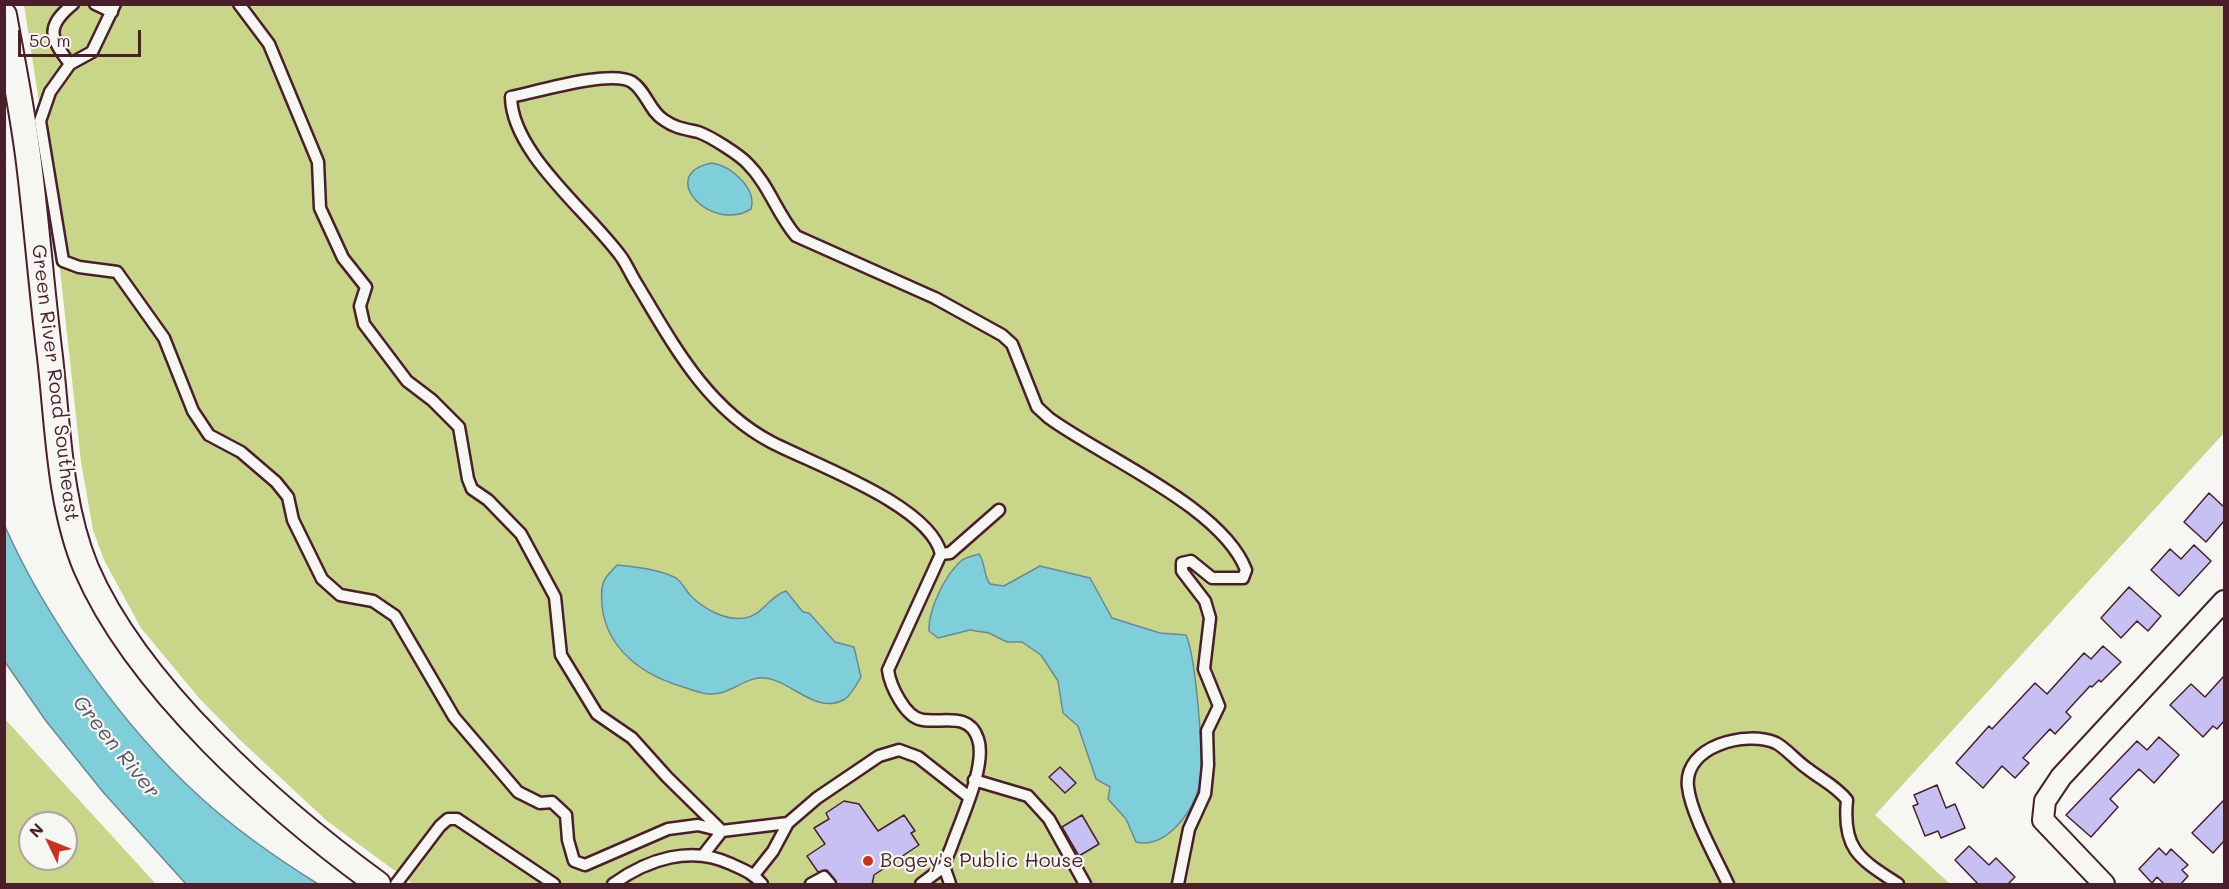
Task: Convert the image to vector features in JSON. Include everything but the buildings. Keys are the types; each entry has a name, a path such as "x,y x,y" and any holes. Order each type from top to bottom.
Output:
{"street":[{"name":"Green River Road Southeast","path":"4,15 29,163 62,465 75,536 86,568 124,639 184,711 233,761 315,836 378,885"},
{"path":"2104,885 2043,820 2045,801 2061,777 2224,601"}],"lane":[{"path":"70,64 55,45 52,33 54,24 73,4"},
{"path":"95,4 113,8 93,52 70,64 50,92 40,121 63,261 79,267 117,272 164,338 193,411 209,435 241,452 276,482 288,496 293,520 322,579 340,595 373,601 395,616 454,717 518,792 540,803 552,802 566,815 568,840 574,861 585,865 668,829 698,825 722,831 788,823"},
{"path":"238,4 269,44 318,162 320,208 343,258 366,286 360,306 364,324 407,381 432,400 459,427 468,479 472,489 488,500 521,534 555,597 561,655 597,714 632,738 667,777 722,831"},
{"path":"921,885 945,866 969,797 981,749 974,729 968,724 945,718 924,721 916,718 907,710 889,680 888,670 941,554 933,537 889,499 745,428 717,403 688,368 622,258 529,148 511,114 511,97 610,77 630,80 651,102 661,119 678,128 700,133 747,162 764,182 783,220 796,236 935,298 1002,335 1012,344 1037,407 1048,418 1184,503 1233,545 1246,570 1243,578 1212,578 1191,561 1182,563 1182,571 1205,601 1210,618 1204,669 1219,706 1207,731 1208,765 1205,794 1189,829 1178,885"},
{"path":"941,554 950,553 999,510"},
{"path":"1728,885 1688,788 1689,772 1710,748 1729,741 1752,739 1776,743 1838,789 1847,800 1845,827 1850,843 1860,856 1898,885"},
{"path":"754,875 773,852 788,823 817,798 879,756 899,750 918,757 969,797"},
{"path":"974,780 1028,796 1049,819 1085,885"},
{"path":"396,885 440,826 448,819 457,819 554,885"},
{"path":"704,854 722,831"},
{"path":"613,885 632,871 676,855 704,854 754,875 762,885"},
{"path":"945,866 950,885"},
{"path":"811,885 824,877 830,885"}],"green space":[{"path":"24,5 2224,5 2224,433 1875,815 1950,884 413,884 327,821 239,739 199,698 141,628 104,560 93,530 81,462 48,160"},
{"path":"5,719 156,884 5,884"}],"water":[{"path":"712,163 727,168 741,179 750,193 751,209 736,215 720,214 695,200 689,189 688,178 696,169"},
{"name":"Green River","path":"4,524 41,597 64,633 115,705 143,738 171,769 228,821 318,884 186,884 103,792 46,721 5,662"},
{"path":"979,554 990,584 1004,586 1040,566 1090,578 1112,618 1160,633 1186,635 1193,664 1198,708 1201,752 1200,782 1192,805 1177,826 1168,834 1147,843 1136,842 1126,819 1108,799 1110,787 1096,779 1078,726 1063,713 1058,681 1041,655 1022,642 1007,642 989,633 970,630 938,638 929,631 934,603 949,575 963,560"},
{"path":"617,565 655,570 676,578 702,605 730,618 751,616 780,593 786,591 803,612 809,613 835,642 854,647 861,677 845,699 835,703 815,701 775,680 765,678 751,680 718,694 700,692 668,682 641,668 619,648 611,636 602,606 602,585"}],"place":[{"name":"Bogey's Public House","path":"868,861"}]}
